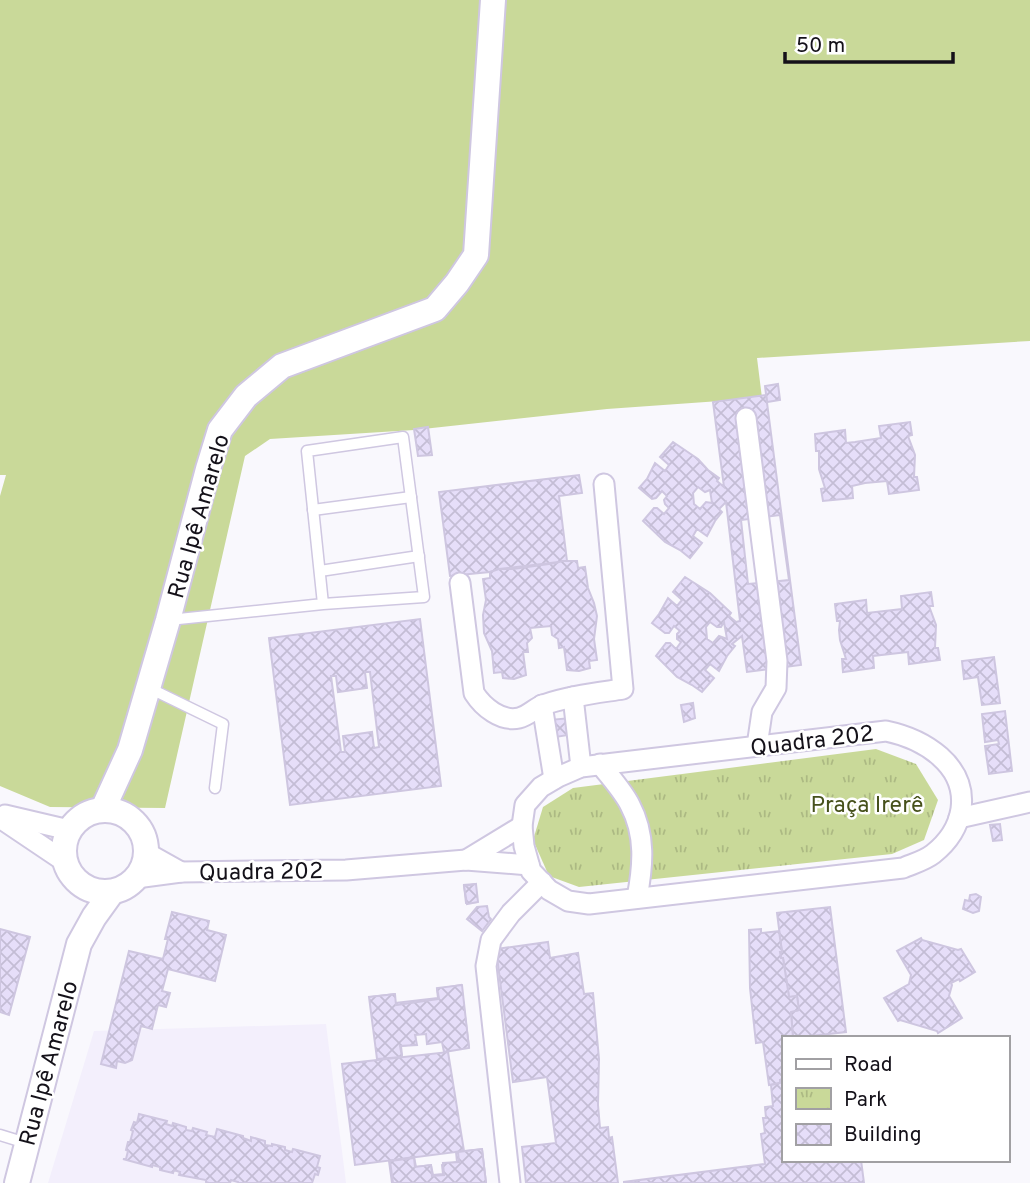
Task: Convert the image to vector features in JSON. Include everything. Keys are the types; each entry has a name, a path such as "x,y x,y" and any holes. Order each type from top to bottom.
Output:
{"street":[{"name":"Rua Ipê Amarelo","path":"103,809 130,750 220,430 246,396 282,366 435,309 457,283 475,255 493,0"},
{"path":"746,418 777,661 776,688 762,712 757,746"},
{"path":"460,583 474,693 482,706 505,717 520,718 542,705 624,689 604,484"},
{"path":"573,697 581,767"},
{"path":"542,705 554,779"},
{"name":"Quadra 202","path":"466,860 522,826 525,805 541,787 581,767 886,731 906,735 930,748 945,761 957,777 963,796 959,818"},
{"name":"Rua Ipê Amarelo","path":"129,817 130,750"},
{"path":"600,764 629,803 639,824 643,867 638,898"},
{"path":"522,826 531,871 549,890 568,901 589,904 903,867 930,856 949,840 959,818 1030,802"},
{"path":"0,816 70,871 86,888 97,892 125,888 144,866 147,853 139,826 117,811 103,809 83,816 75,822 63,845 70,871"},
{"path":"0,816 69,831"},
{"name":"Quadra 202","path":"147,853 181,872"},
{"name":"Quadra 202","path":"136,878 181,872 346,870 466,860 529,865"},
{"name":"Rua Ipê Amarelo","path":"70,871 79,943"},
{"path":"510,1183 486,966 491,940 511,913 542,882"},
{"name":"Rua Ipê Amarelo","path":"17,1183 79,943 111,892"}],"lane":[{"path":"168,620 424,597 403,437 307,451 323,604"},
{"path":"313,510 411,497"},
{"path":"320,571 419,556"},
{"path":"148,688 223,724 215,788"},
{"path":"0,1135 27,1143"}],"shaded area":[{"path":"326,1024 346,1183 48,1183 94,1031"}],"green space":[{"path":"0,0 1030,0 1030,341 757,358 762,398 607,409 414,430 270,439 245,456 165,808 50,807 0,786 0,496 6,475 0,475"},
{"name":"Praça Irerê","path":"876,749 916,764 938,800 924,840 892,854 579,887 549,876 533,840 543,807 573,788"}],"building":[{"path":"778,384 780,400 767,402 765,386"},
{"path":"766,395 801,665 747,672 742,636 732,644 735,646 719,671 710,664 705,670 714,678 702,692 677,677 656,656 666,643 676,649 681,642 677,639 680,631 674,626 669,633 665,633 652,623 668,598 677,606 682,600 673,592 685,577 710,593 731,613 729,616 736,622 740,621 726,502 719,509 722,512 707,536 697,529 693,536 702,543 690,558 665,542 643,521 654,508 664,514 669,508 664,500 667,496 662,491 652,499 639,488 655,463 665,471 669,465 660,457 673,442 698,459 719,478 717,481 724,487 713,402","holes":["698,487 705,492 710,490 712,503 706,502 700,509 694,504 693,493","780,515 789,580 748,584 741,520","710,622 721,627 724,622 727,639 719,636 713,643 707,639 706,627"]},
{"path":"910,422 912,435 908,436 915,455 914,477 917,477 919,490 889,494 887,481 865,483 852,486 853,498 823,501 821,489 825,488 819,469 815,434 845,430 846,443 855,442 881,438 879,426"},
{"path":"428,427 432,455 418,456 414,429"},
{"path":"579,475 582,493 559,496 567,561 450,576 439,492"},
{"path":"577,561 578,568 585,567 597,616 594,639 597,660 589,661 590,668 567,670 564,647 559,648 558,639 552,635 551,626 530,628 532,638 527,643 528,652 523,652 526,675 514,679 503,678 502,672 494,673 492,651 484,633 486,600 483,579 490,578 490,572 499,569"},
{"path":"931,592 933,606 929,606 936,625 935,648 938,648 940,660 909,664 908,652 873,656 874,668 843,672 842,659 846,659 840,640 840,621 837,621 835,604 866,600 867,613 902,609 901,596"},
{"path":"420,619 441,786 290,805 269,638","holes":["365,672 370,672 379,747 374,748 372,732 343,736 345,752 341,752 331,676 336,676 338,692 367,688"]},
{"path":"994,657 1000,703 982,705 978,677 964,679 962,661"},
{"path":"693,703 695,718 684,722 681,705"},
{"path":"1005,711 1012,771 989,774 985,746 999,744 998,740 985,742 982,714"},
{"path":"570,718 568,735 556,737 549,720"},
{"path":"1000,824 1002,840 993,841 990,825"},
{"path":"475,884 477,902 466,903 464,885"},
{"path":"476,884 478,902 467,904 464,886"},
{"path":"970,895 981,897 979,911 973,913 963,909 965,900 969,901"},
{"path":"487,906 491,919 482,931 467,919 477,907"},
{"path":"830,907 846,1032 793,1036 791,1012 799,1010 797,996 789,997 780,952 777,913"},
{"path":"172,912 209,921 207,930 226,935 215,981 168,969 162,991 170,993 166,1007 158,1005 152,1029 141,1026 132,1060 125,1063 117,1061 116,1068 101,1064 129,951 163,959"},
{"path":"0,929 30,937 9,1015 0,1012"},
{"path":"761,929 761,933 779,931 780,952 789,997 797,996 799,1010 791,1012 793,1036 782,1036 782,1079 780,1083 769,1085 763,1042 756,1043 750,988 749,930"},
{"path":"921,938 961,949 975,972 951,983 949,996 962,1018 938,1033 898,1021 884,998 909,984 911,975 897,951"},
{"path":"548,942 550,958 578,953 584,994 593,993 599,1059 600,1128 608,1127 609,1138 612,1137 618,1183 526,1183 522,1147 556,1143 547,1077 513,1082 496,949"},
{"path":"461,985 469,1047 445,1050 444,1041 428,1042 427,1032 415,1034 416,1044 401,1046 402,1055 378,1059 370,997 394,994 395,1003 438,998 437,989"},
{"path":"462,985 469,1048 444,1052 442,1042 427,1044 426,1034 415,1035 417,1045 400,1046 402,1057 377,1059 369,997 395,994 396,1005 439,999 437,988"},
{"path":"448,1052 464,1151 355,1165 342,1064"},
{"path":"782,1079 782,1162 861,1162 864,1183 624,1183 765,1164 761,1134 765,1133 763,1118 766,1118 765,1107 773,1106 771,1085 780,1083"},
{"path":"139,1114 167,1121 166,1124 172,1126 173,1123 186,1127 186,1130 192,1131 193,1128 207,1132 206,1135 215,1137 217,1129 251,1141 251,1137 265,1141 265,1145 272,1144 292,1152 293,1149 320,1156 318,1175 315,1174 312,1183 238,1183 231,1180 230,1183 209,1183 206,1180 179,1175 180,1172 174,1170 173,1173 160,1170 160,1167 123,1159 126,1159 128,1142 133,1131 131,1130 134,1122 137,1123"},
{"path":"482,1149 486,1183 392,1183 389,1161 414,1157 416,1167 431,1165 433,1175 443,1174 442,1165 457,1162 456,1152"},
{"path":"482,1149 486,1183 393,1183 390,1161 414,1158 415,1167 431,1165 432,1176 444,1175 443,1163 459,1162 458,1152"}]}
